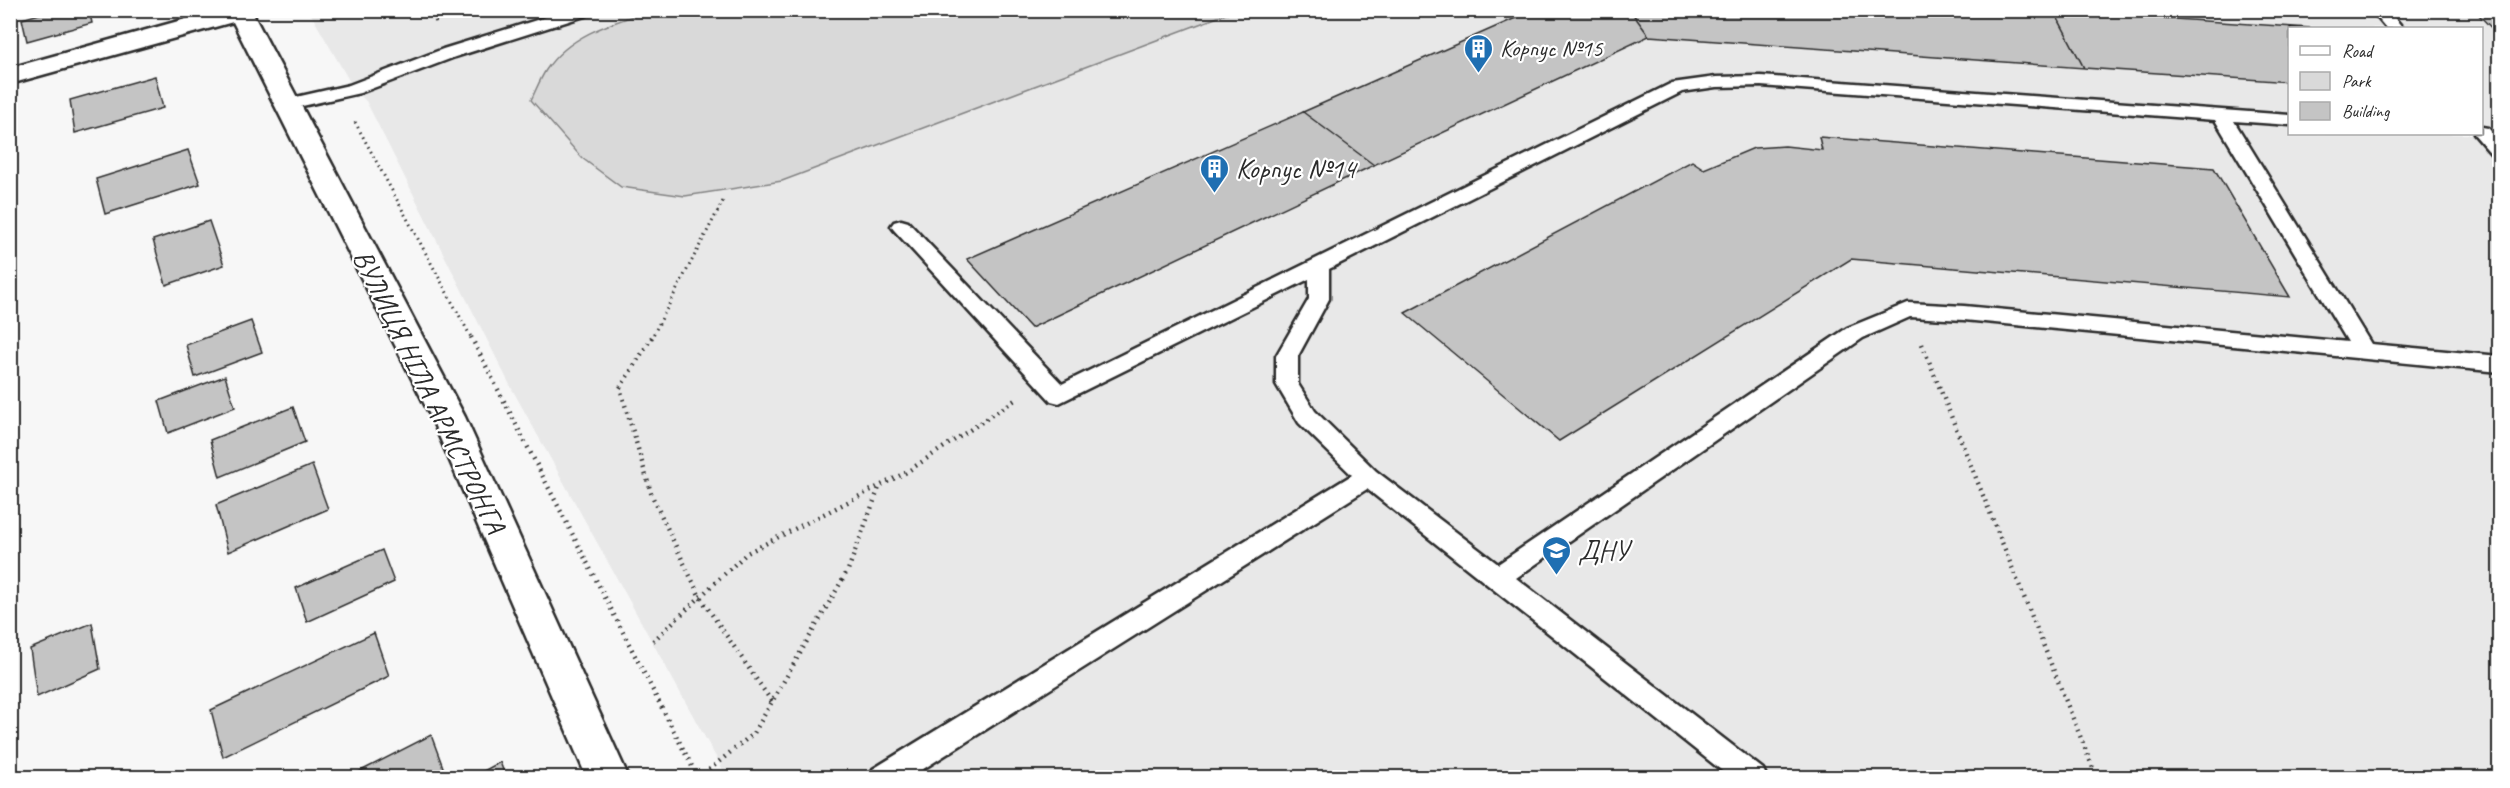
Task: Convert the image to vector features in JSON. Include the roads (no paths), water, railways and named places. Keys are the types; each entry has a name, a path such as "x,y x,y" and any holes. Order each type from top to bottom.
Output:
{"street":[{"path":"10,76 240,11"},
{"name":"ВУЛИЦЯ НІЛА АРМСТРОНГА","path":"240,11 448,417 608,777"}],"lane":[{"path":"289,104 340,93 449,53 588,10"},
{"path":"2379,10 2394,27"},
{"path":"901,226 1059,395 1678,87 1716,82 1761,81 2288,120"},
{"path":"2222,116 2364,350"},
{"path":"2483,133 2499,152"},
{"path":"1319,267 1319,299 1287,357 1287,384 1307,417 1368,477 1753,777"},
{"path":"1497,578 1855,333 1908,310 2499,364"},
{"path":"883,777 1368,477"}],"place":[{"name":"Корпус №15","path":"1479,74"},
{"name":"Корпус №14","path":"1215,194"},
{"name":"ДНУ","path":"1557,576"}]}
